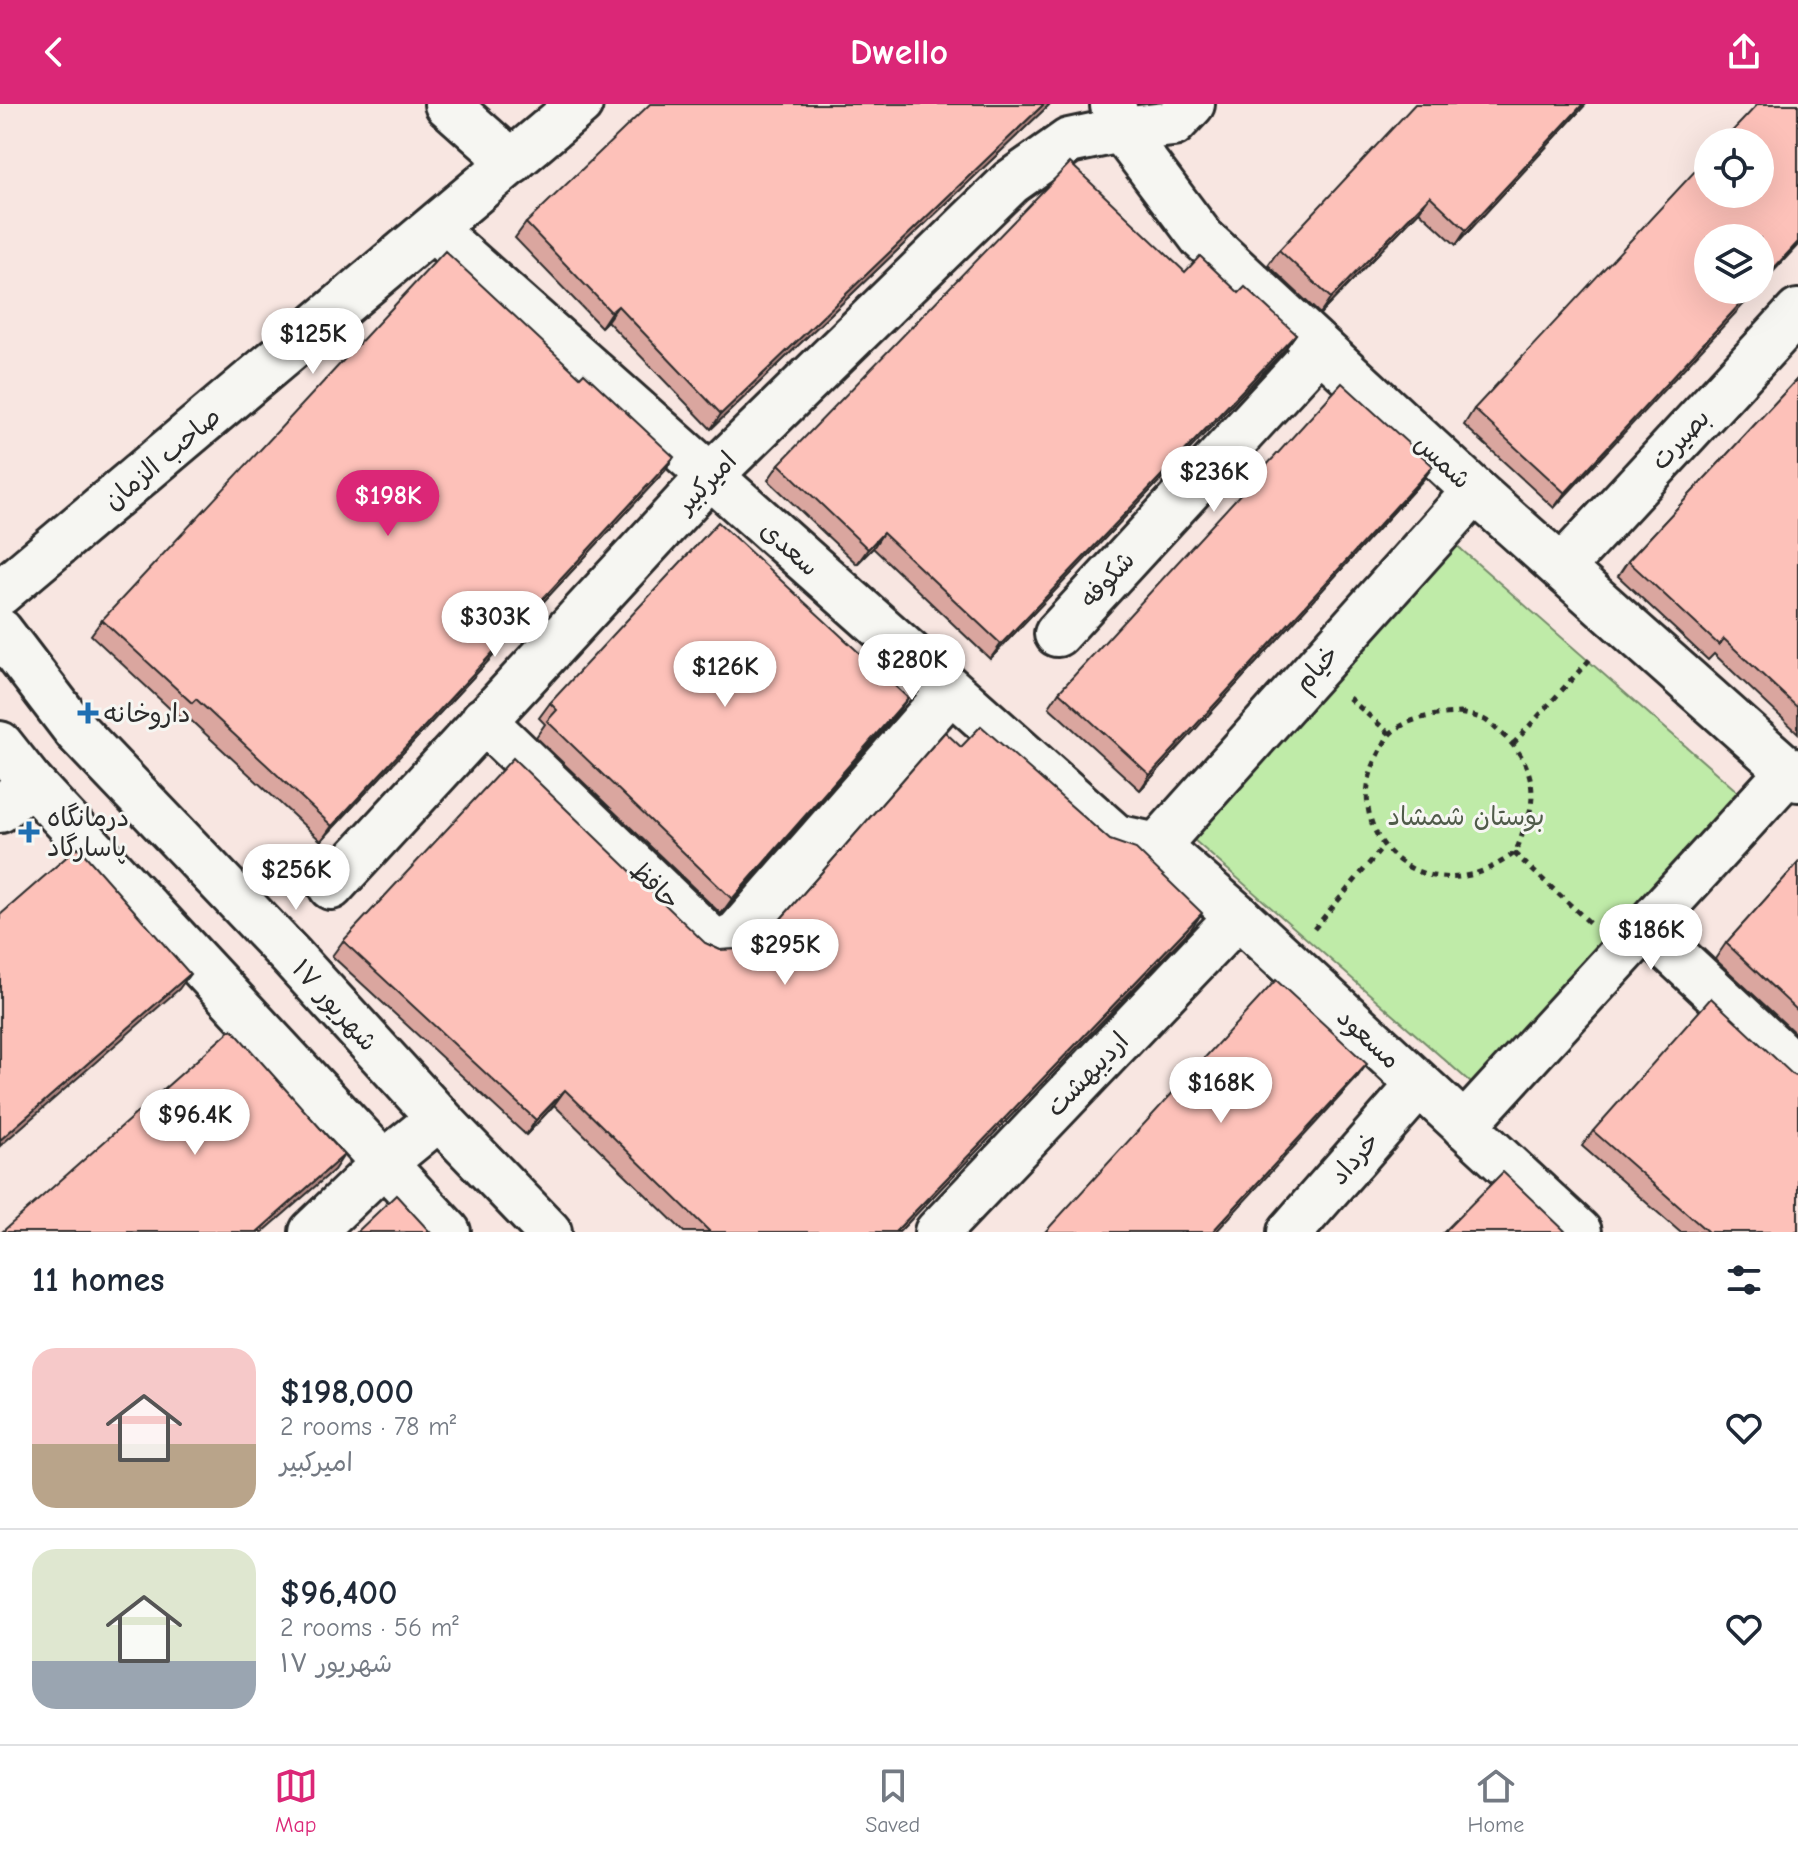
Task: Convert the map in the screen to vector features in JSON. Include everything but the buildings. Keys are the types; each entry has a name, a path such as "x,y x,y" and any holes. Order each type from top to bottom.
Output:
{"street":[{"path":"447,104 512,162"},
{"name":"صاحب الزمان","path":"0,593 580,104"},
{"name":"امیرکبیر","path":"331,887 709,477 1011,182 1069,141 1125,113 1173,124 1192,104"},
{"name":"شمس","path":"1125,113 1202,238 1475,491 1563,566 1794,775"},
{"name":"سعدی","path":"434,230 1116,837 1157,846"},
{"name":"بصیرت","path":"1563,566 1798,312"},
{"name":"شکوفه","path":"1057,634 1320,348"},
{"name":"خیام","path":"1157,846 1475,491"},
{"name":"۱۷ شهریور","path":"0,631 77,732 549,1232"},
{"name":"حافظ","path":"483,720 712,940 722,941 737,934 950,691"},
{"path":"0,744 15,796 384,1163 448,1232"},
{"path":"1464,1126 1634,940 1794,775"},
{"name":"مسعود","path":"1157,846 1238,916 1579,1232"},
{"name":"اردیبهشت","path":"937,1232 1238,916"},
{"path":"1634,940 1798,1070"},
{"name":"خرداد","path":"1290,1232 1419,1085"},
{"path":"312,1232 384,1163 439,1118"}],"path":[{"path":"1513,744 1624,622"},
{"path":"1316,668 1390,734"},
{"path":"1460,713 1486,720 1513,744 1524,757 1532,783 1532,811 1514,853 1482,873 1454,879 1427,876 1402,865 1383,847 1370,820 1367,793 1372,766 1390,734 1433,714 1460,713"},
{"path":"1286,962 1383,847"},
{"path":"1514,853 1634,940"}],"green space":[{"name":"بوستان شمشاد","path":"1454,543 1738,792 1478,1089 1194,840"}],"place":[{"name":"داروخانه","path":"88,713"},
{"name":"درمانگاه پاسارگاد","path":"29,832"}]}
